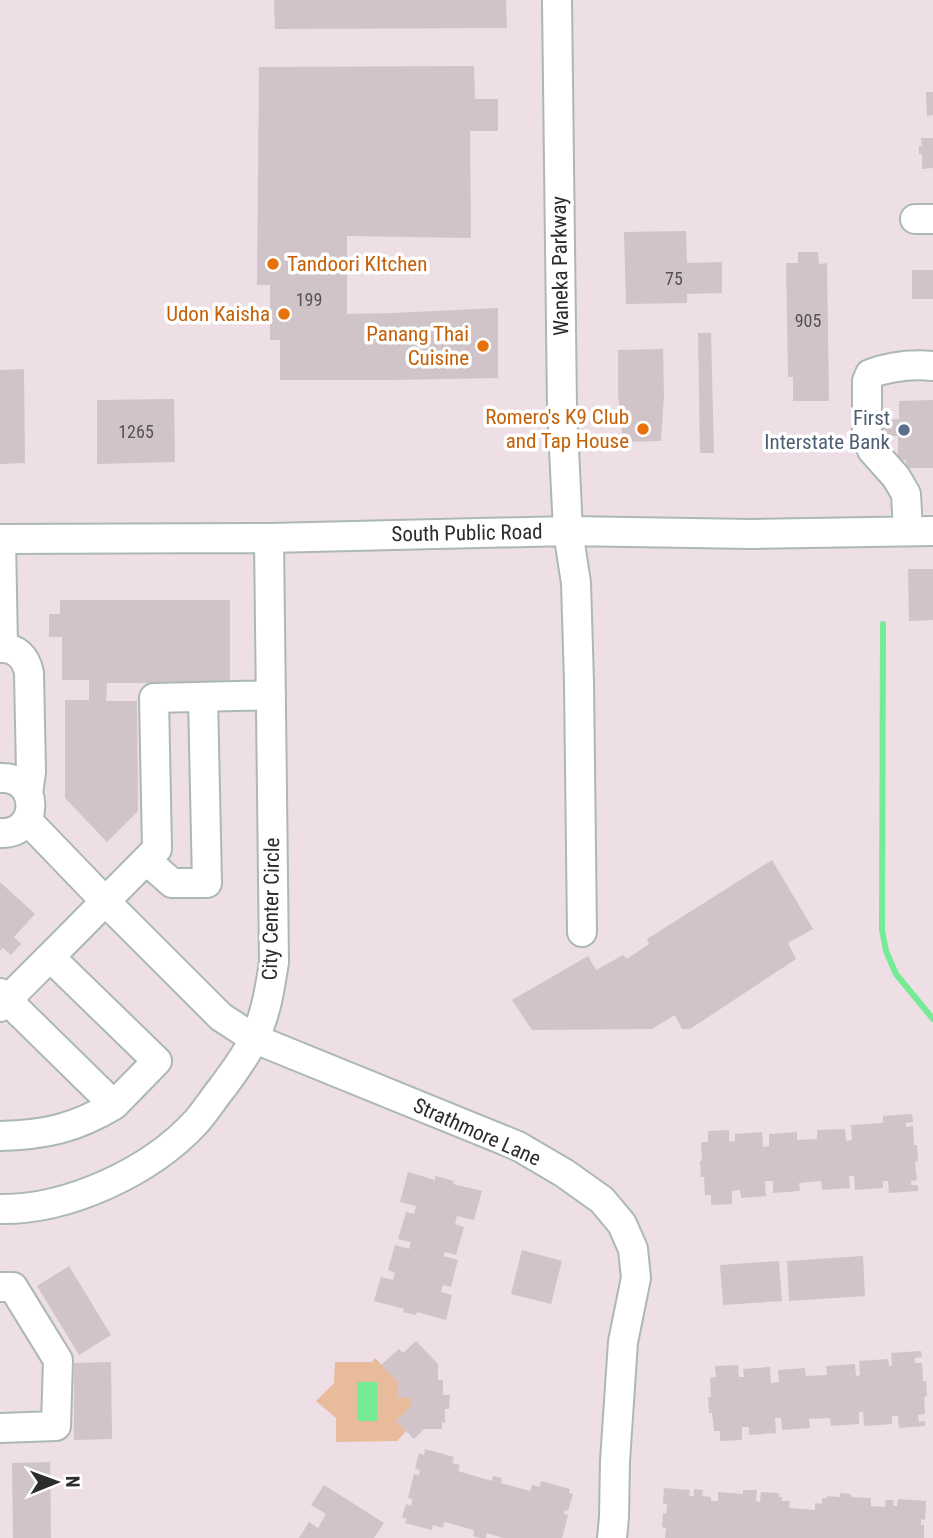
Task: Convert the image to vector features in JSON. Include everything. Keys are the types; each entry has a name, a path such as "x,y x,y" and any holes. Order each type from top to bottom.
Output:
{"street":[{"name":"Waneka Parkway","path":"556,0 562,394 568,531 576,583 582,932"},
{"path":"920,531 906,494 896,477 872,450 867,438 867,380 870,374 886,368 914,364 933,366"},
{"name":"South Public Road","path":"0,539 269,538 568,531 739,534 920,531"},
{"name":"City Center Circle","path":"0,1209 72,1198 130,1174 164,1150 195,1122 230,1078 254,1039 267,1002 274,962 269,538"},
{"path":"0,539 1,636 23,658 29,673 31,772 28,807 14,831 0,833"},
{"path":"114,1105 2,1000 50,957 157,849 154,698 271,695"},
{"path":"146,860 172,883 206,883 203,696"},
{"name":"Strathmore Lane","path":"0,778 16,781 23,786 28,807 105,901 221,1017 254,1039 518,1146 564,1173 602,1200 622,1224 633,1250 636,1278 623,1342 612,1538"},
{"path":"0,1136 60,1130 91,1119 114,1105 157,1061 50,957"},
{"path":"0,1287 13,1287 58,1360 57,1426 0,1428"}],"shaded area":[{"path":"375,1358 398,1382 398,1398 412,1398 412,1405 396,1421 406,1431 397,1441 336,1442 336,1418 316,1401 334,1383 335,1362 372,1362"},
{"path":"357,1382 377,1382 377,1421 357,1421"}],"building":[{"path":"274,0 506,0 507,28 275,29"},
{"path":"474,66 475,99 498,99 498,131 470,131 471,238 347,236 347,314 498,308 498,378 280,380 280,340 270,340 270,285 257,285 259,67"},
{"path":"926,92 933,92 933,115 927,116"},
{"path":"921,138 933,138 933,168 922,169 922,154 919,154"},
{"path":"686,231 687,263 722,262 722,293 687,294 687,303 626,304 624,232"},
{"path":"798,252 818,252 819,264 827,263 829,401 793,401 793,377 788,377 786,263 798,263"},
{"path":"912,270 933,270 933,299 912,299"},
{"path":"698,333 711,333 714,453 700,453"},
{"path":"663,349 661,441 623,442 618,395 618,350"},
{"path":"24,369 25,463 0,464 0,370"},
{"path":"174,399 175,462 97,464 97,400"},
{"name":"First Interstate Bank","path":"933,400 933,468 906,468 906,460 898,460 898,436 890,436 890,440 875,440 875,424 899,419 899,401"},
{"path":"908,569 933,569 933,620 909,621"},
{"path":"60,600 230,600 230,683 107,683 106,701 137,701 138,811 107,842 65,798 65,700 89,700 89,680 62,680 62,637 49,637 49,614 60,614"},
{"path":"772,860 813,929 788,943 796,959 690,1029 682,1029 675,1015 652,1029 532,1030 512,1000 588,956 596,970 623,955 627,959 649,944 647,939"},
{"path":"0,882 35,914 14,937 21,944 11,955 3,948 0,951"},
{"path":"912,1114 913,1122 906,1123 906,1127 913,1126 914,1145 917,1145 917,1180 911,1181 911,1185 918,1185 918,1191 889,1193 888,1181 883,1181 883,1188 855,1190 854,1176 849,1176 850,1188 822,1190 821,1181 799,1183 800,1191 773,1193 773,1181 765,1181 766,1196 741,1198 740,1190 732,1191 732,1204 711,1205 711,1195 705,1195 700,1161 701,1142 708,1142 708,1131 729,1130 729,1142 735,1141 735,1134 762,1132 763,1147 769,1146 769,1134 797,1132 797,1140 817,1139 817,1130 845,1129 846,1141 852,1140 851,1125 883,1123 883,1116"},
{"path":"408,1172 435,1180 435,1176 454,1181 453,1184 482,1191 474,1220 457,1216 455,1224 464,1227 456,1255 445,1252 443,1256 458,1260 451,1287 443,1285 441,1292 452,1295 446,1320 417,1312 416,1315 403,1312 404,1309 374,1301 381,1277 393,1280 395,1273 388,1270 395,1245 409,1249 411,1242 398,1239 406,1212 414,1214 416,1206 400,1202"},
{"path":"522,1250 562,1261 551,1304 511,1294"},
{"path":"863,1256 865,1296 789,1301 787,1261"},
{"path":"779,1261 782,1301 723,1305 720,1265"},
{"path":"69,1266 111,1335 79,1355 37,1286"},
{"path":"416,1341 438,1364 438,1380 443,1380 443,1395 450,1395 449,1409 445,1409 442,1429 424,1429 414,1439 396,1421 412,1405 412,1398 398,1398 398,1382 381,1365 399,1349 403,1353"},
{"path":"921,1351 922,1357 915,1358 915,1363 922,1363 923,1381 926,1381 925,1414 918,1415 919,1422 925,1421 925,1426 899,1428 898,1416 892,1416 892,1424 864,1426 863,1412 859,1412 859,1424 831,1426 830,1418 809,1419 810,1428 782,1430 781,1418 775,1418 776,1433 749,1435 749,1427 742,1427 742,1440 720,1441 720,1431 714,1431 708,1397 711,1397 710,1378 716,1377 715,1366 738,1365 739,1377 744,1377 743,1369 770,1367 771,1383 779,1382 778,1370 805,1368 806,1376 827,1375 826,1366 855,1364 856,1376 860,1375 859,1361 888,1359 889,1366 892,1366 891,1353"},
{"path":"111,1362 112,1439 74,1440 74,1363"},
{"path":"425,1449 454,1457 452,1463 460,1465 458,1471 492,1481 493,1476 502,1478 501,1483 530,1491 532,1485 540,1487 541,1481 570,1489 569,1493 573,1494 568,1511 565,1510 564,1514 568,1515 562,1538 503,1538 487,1533 486,1538 481,1538 473,1536 474,1530 444,1522 443,1528 433,1525 432,1530 405,1523 407,1519 402,1517 406,1504 411,1506 412,1499 408,1498 414,1474 419,1475 420,1470 415,1468 419,1453 424,1455"},
{"path":"50,1462 51,1538 13,1538 12,1463"},
{"path":"324,1485 384,1523 374,1538 299,1538 309,1522 318,1528 326,1514 311,1505"},
{"path":"664,1488 690,1490 689,1496 694,1496 694,1489 703,1490 702,1496 711,1497 711,1501 718,1501 718,1492 743,1494 743,1490 757,1490 756,1501 760,1502 761,1492 779,1493 782,1501 790,1501 789,1508 815,1510 815,1503 822,1504 822,1498 840,1497 840,1493 851,1494 851,1497 871,1498 871,1506 885,1507 886,1500 894,1500 893,1506 897,1506 898,1499 926,1501 925,1520 921,1519 924,1538 665,1538 666,1528 662,1527 667,1504 663,1504"}],"waterway":[{"path":"883,624 882,930 886,951 896,974 933,1019"}],"place":[{"name":"Tandoori KItchen","path":"273,264"},
{"name":"Udon Kaisha","path":"284,314"},
{"name":"Panang Thai Cuisine","path":"483,346"},
{"name":"Romero's K9 Club and Tap House","path":"643,429"},
{"name":"First Interstate Bank","path":"904,430"}]}
